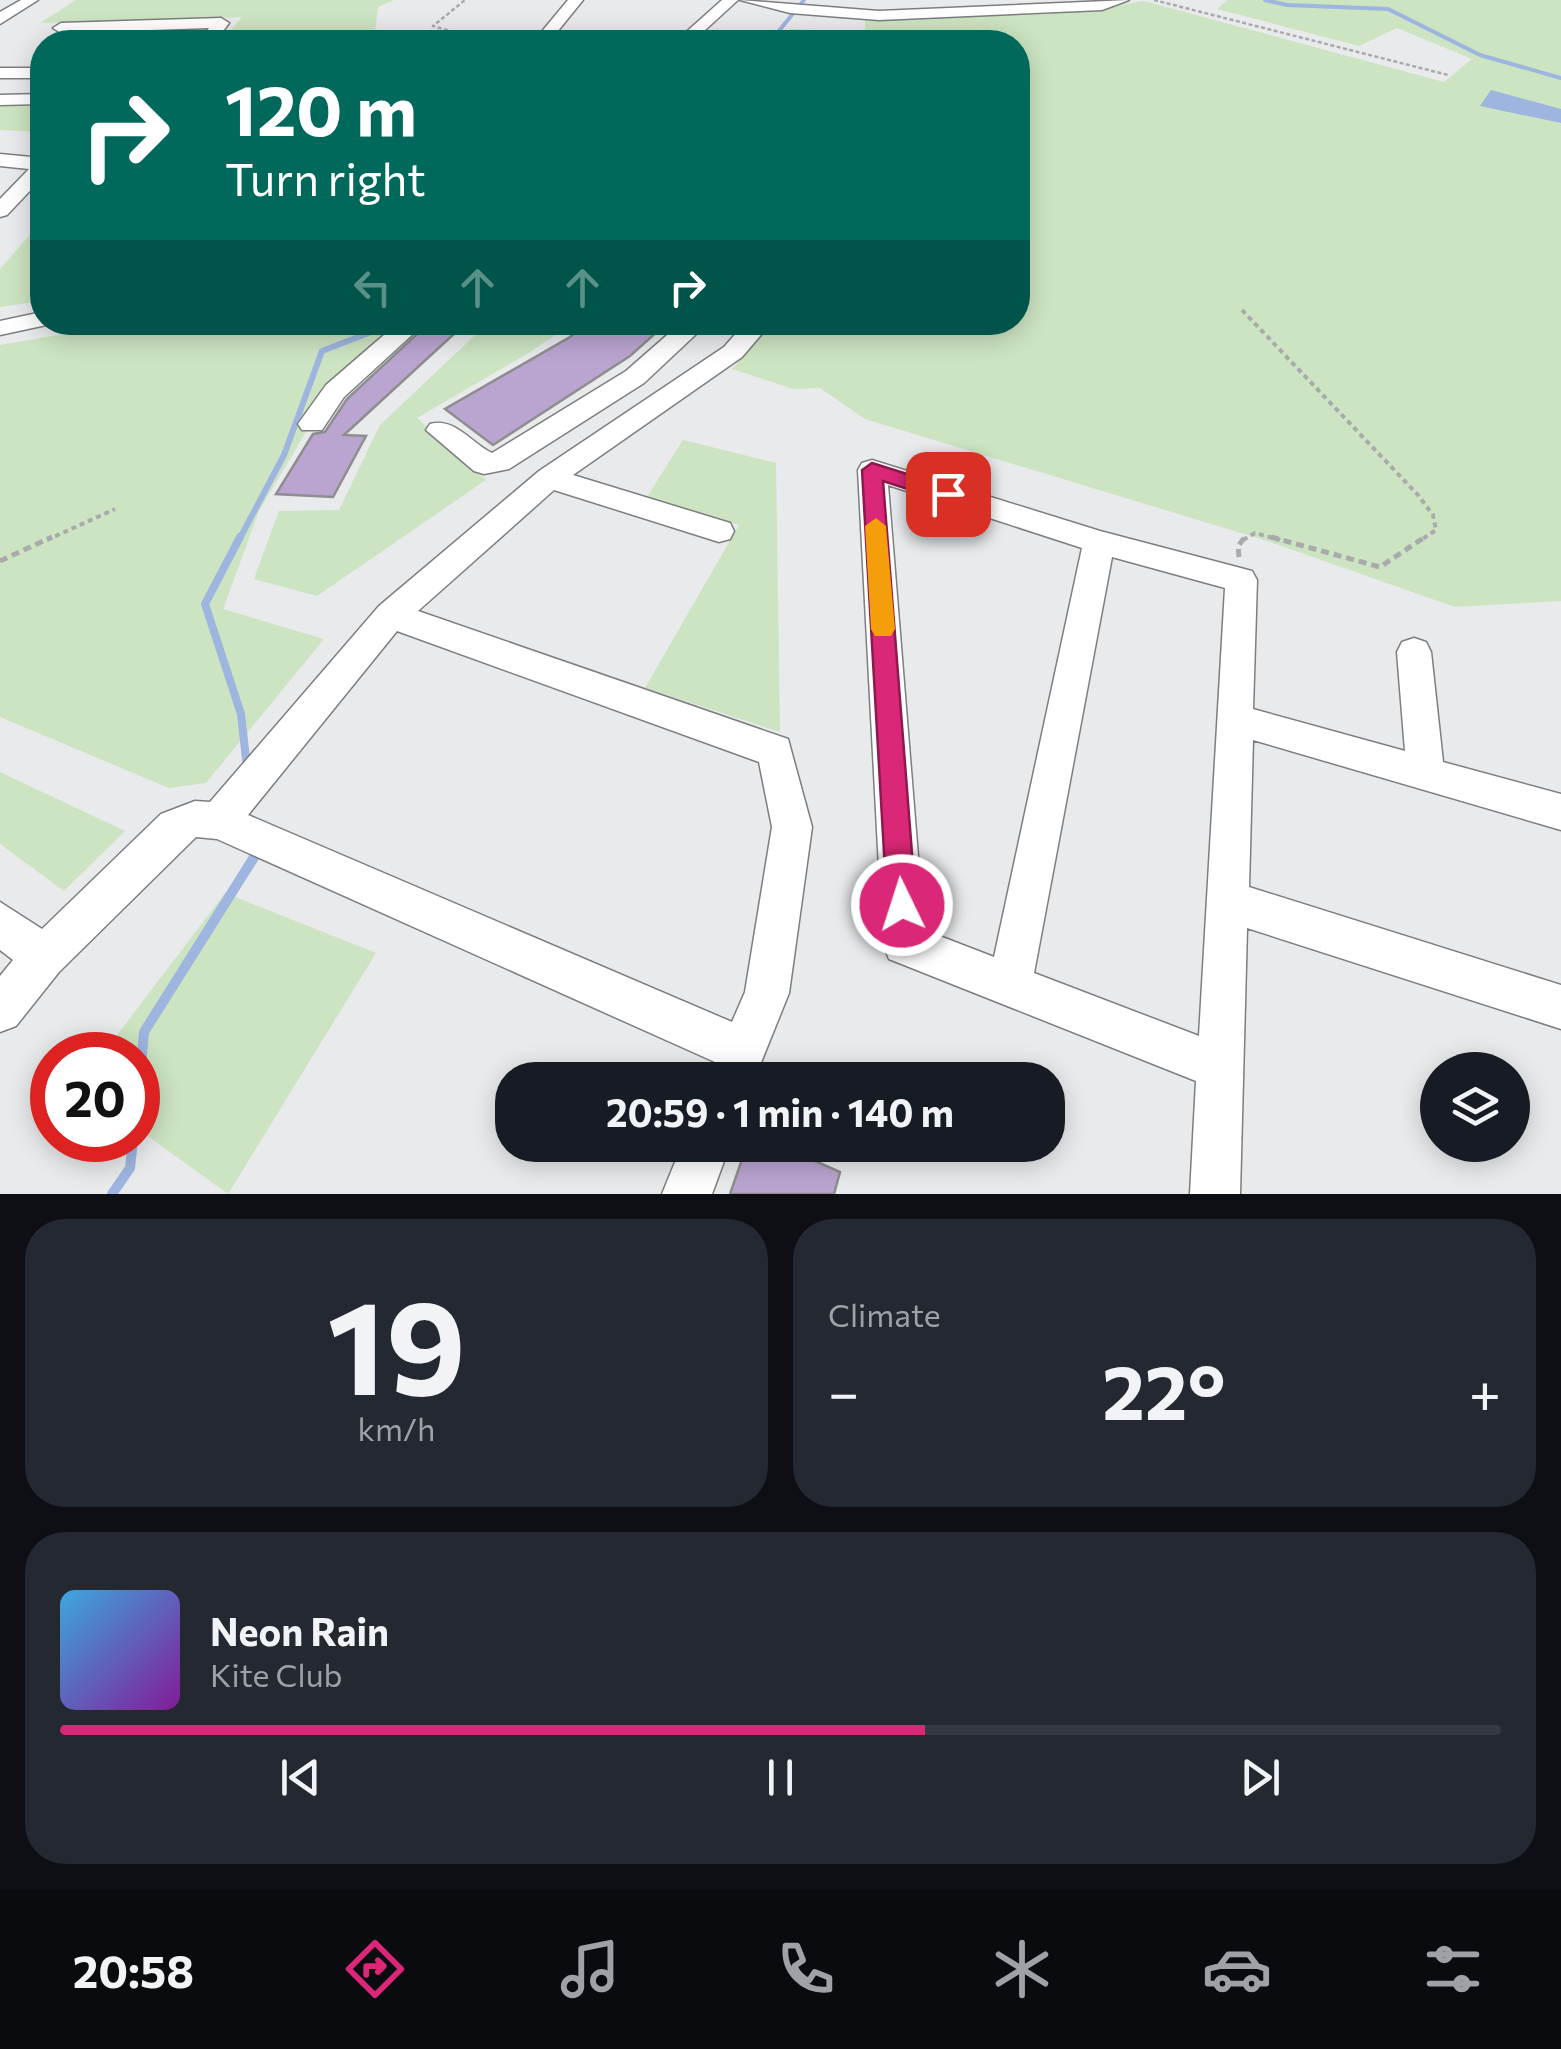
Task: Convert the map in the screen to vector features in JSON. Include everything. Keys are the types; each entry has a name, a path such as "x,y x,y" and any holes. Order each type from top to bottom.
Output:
{"street":[{"path":"551,30 576,0"},
{"path":"696,30 731,0"},
{"path":"748,0 831,7 1102,6 1122,0"},
{"path":"0,4 27,3"},
{"path":"0,19 27,3"},
{"path":"61,28 221,23 215,30"},
{"path":"0,73 30,73"},
{"path":"0,100 30,99"},
{"path":"0,160 30,164"},
{"path":"0,211 30,179"},
{"path":"0,328 30,322"},
{"path":"312,424 335,391 399,335"},
{"path":"440,430 484,464 499,462 635,377 682,335"},
{"path":"219,821 391,614 549,478 733,352 748,335"},
{"path":"1216,1194 1241,580 1099,542 872,470 904,944 1221,1068"},
{"path":"549,478 719,531"},
{"path":"1010,986 1099,542"},
{"path":"391,614 774,751 792,827 780,925 766,993 737,1062"},
{"path":"1414,652 1426,774"},
{"path":"1236,720 1561,812"},
{"path":"0,1010 44,957 176,827 195,819 219,821 730,1062"},
{"path":"1228,901 1561,1007"},
{"path":"0,923 44,957"},
{"path":"687,1194 699,1162"}],"path":[{"path":"447,30 434,26 465,0"},
{"path":"1154,0 1448,75"},
{"path":"1241,580 1238,546 1246,536 1255,533 1380,567 1436,530 1433,515 1418,495 1242,310"},
{"path":"0,561 114,509"}],"green space":[{"path":"76,0 394,0 378,7 375,30 231,30 242,17 40,23"},
{"path":"1228,0 1561,0 1561,601 1455,607 1264,540 865,419 820,388 793,389 732,369 761,335 1030,335 1030,30 865,30 865,17 1103,8 1144,1 1444,82 1472,59 1397,28 1359,46 1217,9"},
{"path":"0,105 30,105 30,131 0,130"},
{"path":"30,235 30,303 0,307 0,269"},
{"path":"59,335 386,335 342,371 259,511 223,609 324,639 206,783 169,788 0,717 0,345"},
{"path":"475,335 555,335 417,418 486,480 317,596 254,579 279,511 339,510 380,425"},
{"path":"683,440 776,463 780,732 645,688 739,525 647,497"},
{"path":"0,772 125,831 64,891 0,844"},
{"path":"225,893 376,953 228,1194 160,1145 160,1032 119,1032"}],"water":[{"path":"1491,90 1561,109 1561,123 1480,106"}],"building":[{"path":"416,335 453,335 344,435 366,436 333,497 276,494 313,434 325,432 347,399"},
{"path":"653,335 630,356 493,445 445,409 570,337"},
{"path":"741,1162 817,1162 840,1172 834,1194 730,1194"}],"waterway":[{"path":"780,30 804,0"},
{"path":"1265,0 1287,5 1388,9 1480,55 1561,78"},
{"path":"239,540 284,455 322,351 363,335"},
{"path":"240,537 205,604 241,714 247,768"},
{"path":"144,1032 258,851"},
{"path":"112,1194 131,1162"}],"slow traffic":[{"path":"876,526 883,629"}],"route":[{"path":"902,905 872,470 948,494"}]}
